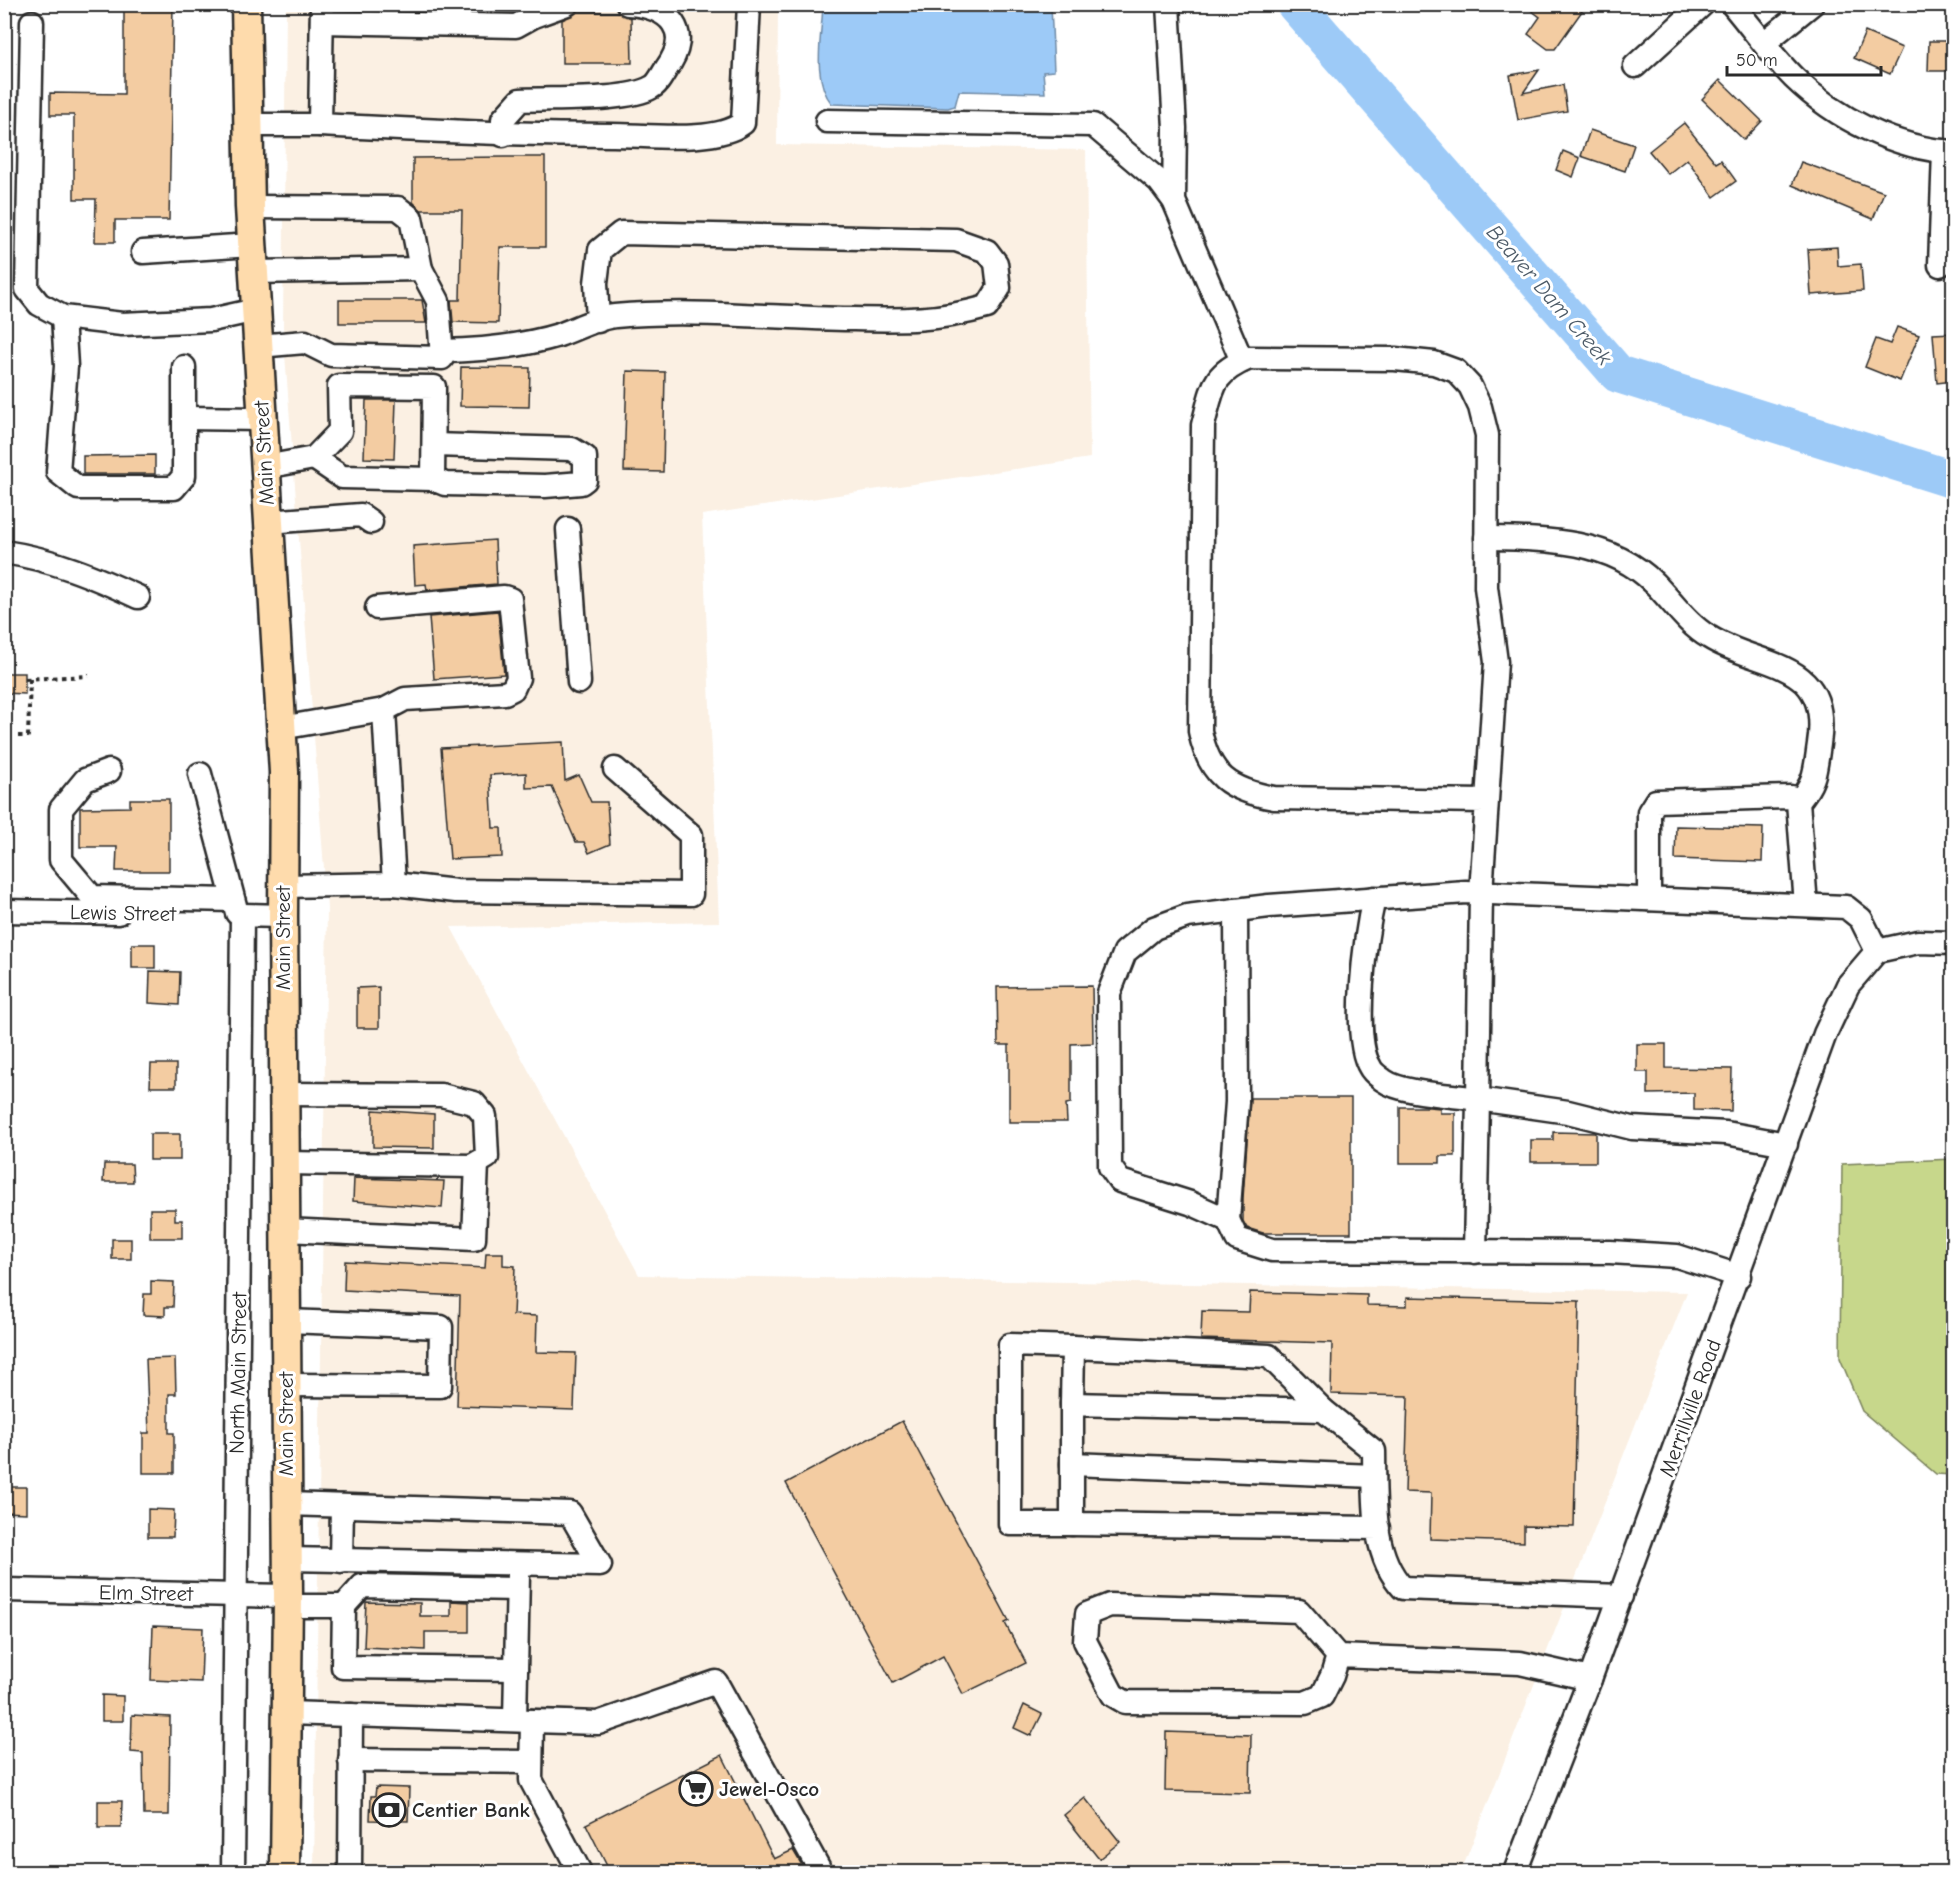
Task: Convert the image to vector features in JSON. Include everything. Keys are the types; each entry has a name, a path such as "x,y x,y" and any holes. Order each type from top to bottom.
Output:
{"main road":[{"name":"Main Street","path":"246,4 250,207 284,772 288,1559 285,1872"}],"street":[{"path":"320,125 322,13 516,26 534,16 567,4"},
{"path":"503,135 503,119 520,100 628,95 653,87 677,51 677,35 672,20 664,12 628,4"},
{"path":"248,125 320,125 503,135 703,135 736,128 743,123 749,4"},
{"path":"1168,4 1175,128 1174,201"},
{"path":"1635,66 1702,4"},
{"path":"1732,4 1794,78 1837,112 1896,140 1948,152 1941,265"},
{"path":"1764,43 1812,4"},
{"path":"32,22 27,289 39,304 63,317 122,324 211,320 256,310"},
{"path":"827,121 1093,125 1159,182 1174,201 1242,361"},
{"path":"250,207 398,208 411,218 421,269 438,302 442,358 331,355 305,342 258,346"},
{"path":"442,351 491,350 557,335 598,321 611,316 671,312 923,320 951,317 987,307 999,288 996,263 987,251 956,240 621,233 600,250 597,283 598,321"},
{"path":"143,252 421,269"},
{"path":"63,317 66,366 58,472 78,488 174,488 184,476 184,367"},
{"path":"1475,1252 1480,893 1496,662 1486,587 1488,435 1480,407 1470,386 1456,371 1434,363 1395,359 1249,358 1228,367 1212,388 1203,425 1200,730 1204,751 1218,775 1244,792 1274,798 1485,801"},
{"path":"265,467 314,458 339,431 339,386 434,387 433,479"},
{"path":"184,418 262,419"},
{"path":"314,458 342,477 433,479 445,484 545,486 581,483 585,480 585,457 572,449 434,445"},
{"path":"268,522 361,514 371,522"},
{"path":"568,529 579,682"},
{"path":"1486,538 1573,543 1604,551 1629,563 1653,581 1701,632 1724,646 1773,662 1796,673 1810,688 1820,709 1822,728 1812,786 1798,802 1806,905"},
{"path":"4,552 37,557 102,580 138,597"},
{"path":"281,728 384,710 405,699 505,693 513,689 518,678 510,599 504,597 377,608"},
{"path":"384,710 394,884"},
{"path":"283,886 394,884 456,891 691,894 691,835 615,769"},
{"path":"109,771 86,780 61,809 61,860 92,897 283,916"},
{"name":"North Main Street","path":"200,774 238,910 233,1872"},
{"path":"1649,899 1650,812 1656,801 1791,797 1798,802"},
{"path":"1228,1220 1190,1203 1120,1181 1110,1167 1109,993 1125,952 1154,928 1187,916 1236,910 1374,898 1480,893 1846,907 1861,919 1877,951 1918,942 1953,943"},
{"path":"1374,898 1368,923 1362,978 1363,1047 1370,1068 1384,1082 1404,1088 1568,1112 1632,1128 1726,1133 1786,1144"},
{"name":"Lewis Street","path":"4,911 238,910"},
{"path":"1236,910 1237,1102 1228,1220 1237,1239 1272,1250 1610,1252 1677,1256 1739,1276"},
{"name":"Merrillville Road","path":"1515,1872 1621,1596 1825,1034 1848,985 1877,951"},
{"path":"284,1094 441,1095 474,1102 485,1116 487,1132 487,1157 472,1166 285,1163"},
{"path":"286,1230 474,1239 477,1162"},
{"path":"286,1385 440,1386 441,1327 287,1321"},
{"path":"1377,1520 1010,1524 1010,1345 1269,1356 1323,1410 1374,1451 1377,1520 1385,1558 1403,1588 1621,1596"},
{"path":"1072,1524 1073,1347"},
{"path":"1072,1404 1323,1410"},
{"path":"1072,1464 1374,1476"},
{"path":"287,1504 570,1513 600,1565 288,1559"},
{"path":"341,1561 342,1506"},
{"path":"518,1564 516,1670 531,1762 531,1780 580,1872"},
{"path":"516,1670 344,1667 344,1606 362,1586 517,1589"},
{"name":"Elm Street","path":"4,1590 236,1595 344,1606"},
{"path":"1338,1656 1332,1676 1322,1696 1305,1703 1125,1702 1113,1695 1085,1641 1087,1614 1110,1605 1299,1611 1338,1656 1520,1663 1590,1679"},
{"path":"287,1713 598,1723 716,1682 821,1872"},
{"path":"350,1872 351,1715"},
{"path":"350,1760 531,1762"}],"path":[{"path":"18,736 28,736 28,679 89,676"}],"shaded area":[{"path":"286,5 778,5 777,145 1086,150 1090,458 702,515 719,922 451,927 639,1275 1687,1292 1461,1872 314,1872 327,908 283,328"}],"green space":[{"path":"1954,1159 1953,1475 1936,1474 1862,1411 1840,1358 1842,1164"}],"water":[{"path":"823,5 1051,5 1054,71 1043,72 1045,93 959,91 955,106 948,108 832,104 826,94 820,69"}],"building":[{"path":"124,4 173,4 169,220 115,220 115,242 95,242 96,199 74,199 74,115 50,115 50,93 124,94"},
{"path":"1523,4 1587,4 1555,49 1548,49 1528,34 1540,17"},
{"path":"577,12 618,12 631,18 632,63 562,63 562,20"},
{"path":"1865,32 1902,48 1890,74 1854,58"},
{"path":"1929,41 1953,41 1953,71 1928,71"},
{"path":"1539,70 1523,93 1563,85 1567,111 1518,120 1510,75"},
{"path":"1720,80 1762,121 1744,140 1702,99"},
{"path":"1684,123 1716,163 1721,160 1736,181 1714,197 1687,159 1668,174 1649,151"},
{"path":"1590,130 1634,145 1625,171 1581,156"},
{"path":"1563,151 1580,158 1573,177 1556,170"},
{"path":"545,157 545,247 500,247 498,323 453,322 451,300 460,300 462,210 421,210 413,202 413,158"},
{"path":"1801,162 1884,192 1873,219 1792,185"},
{"path":"1837,247 1838,266 1861,264 1863,291 1811,295 1808,249"},
{"path":"339,300 422,300 426,323 339,323"},
{"path":"1897,327 1919,335 1900,381 1865,367 1876,339 1890,344"},
{"path":"1953,333 1953,381 1937,383 1933,334"},
{"path":"461,367 530,368 529,407 460,406"},
{"path":"627,371 665,372 663,472 624,471"},
{"path":"366,400 396,400 394,459 364,458"},
{"path":"155,455 155,474 83,474 83,456"},
{"path":"495,540 497,584 427,590 426,584 415,585 413,546"},
{"path":"498,611 504,674 434,679 429,617"},
{"path":"4,673 25,673 25,694 4,693"},
{"path":"563,742 565,781 579,775 591,802 607,802 610,844 589,853 584,842 576,842 552,787 526,788 526,773 490,775 493,828 501,828 502,857 450,859 441,748"},
{"path":"130,799 169,799 169,871 116,871 117,847 80,847 80,808 130,807"},
{"path":"1676,826 1763,828 1762,862 1675,859"},
{"path":"132,944 155,944 155,968 132,968"},
{"path":"150,971 180,972 179,1005 149,1003"},
{"path":"1092,986 1093,1043 1071,1044 1071,1103 1066,1104 1067,1122 1009,1122 1009,1045 998,1045 997,987"},
{"path":"379,987 379,1028 357,1028 357,988"},
{"path":"1637,1044 1666,1044 1666,1068 1732,1069 1731,1111 1694,1110 1694,1093 1648,1094 1648,1072 1637,1072"},
{"path":"151,1064 176,1064 176,1087 150,1087"},
{"path":"1250,1098 1351,1098 1351,1233 1263,1233 1247,1228 1243,1221 1243,1198"},
{"path":"1400,1107 1440,1108 1440,1113 1455,1113 1455,1156 1440,1156 1440,1163 1400,1163"},
{"path":"373,1110 434,1114 434,1148 373,1147"},
{"path":"1553,1132 1596,1133 1596,1162 1531,1162 1531,1140 1553,1140"},
{"path":"150,1134 180,1134 180,1160 150,1160"},
{"path":"104,1164 132,1164 133,1182 103,1182"},
{"path":"354,1178 444,1181 442,1208 353,1201"},
{"path":"150,1209 175,1209 175,1220 182,1220 182,1238 150,1238"},
{"path":"112,1239 131,1239 131,1259 112,1259"},
{"path":"486,1253 503,1253 503,1265 515,1266 513,1315 537,1316 536,1352 576,1353 574,1410 457,1406 460,1296 344,1290 345,1261 485,1268"},
{"path":"151,1281 174,1282 173,1307 165,1307 165,1316 143,1315 144,1294 151,1294"},
{"path":"1250,1292 1367,1295 1367,1305 1407,1306 1407,1297 1579,1301 1574,1527 1524,1526 1524,1542 1430,1539 1431,1493 1405,1492 1408,1396 1331,1394 1332,1343 1201,1339 1202,1311 1249,1312"},
{"path":"175,1358 176,1394 169,1394 169,1433 174,1433 174,1473 143,1473 143,1433 149,1433 146,1359"},
{"path":"902,1421 1009,1621 1005,1623 1026,1663 963,1694 943,1656 893,1683 786,1483"},
{"path":"4,1487 26,1487 26,1513 4,1512"},
{"path":"148,1509 174,1510 173,1537 148,1537"},
{"path":"451,1601 469,1602 469,1632 425,1632 425,1650 364,1647 366,1602 420,1603 420,1616 451,1616"},
{"path":"153,1626 203,1628 201,1682 151,1680"},
{"path":"102,1695 123,1696 123,1721 102,1721"},
{"path":"1024,1705 1042,1714 1031,1736 1014,1728"},
{"path":"132,1715 170,1717 169,1815 144,1815 143,1753 131,1752"},
{"path":"1166,1732 1251,1735 1250,1793 1165,1791"},
{"name":"Jewel-Osco","path":"722,1755 774,1859 793,1850 806,1872 610,1872 586,1824"},
{"name":"Centier Bank","path":"376,1787 409,1788 408,1821 370,1820 371,1796 375,1796"},
{"path":"1085,1798 1120,1842 1099,1859 1064,1815"},
{"path":"98,1801 122,1801 121,1828 98,1828"}],"waterway":[{"name":"Beaver Dam Creek","path":"1295,4 1618,374 1954,480"}],"place":[{"name":"Jewel-Osco","path":"696,1789"},
{"name":"Centier Bank","path":"389,1810"}]}
